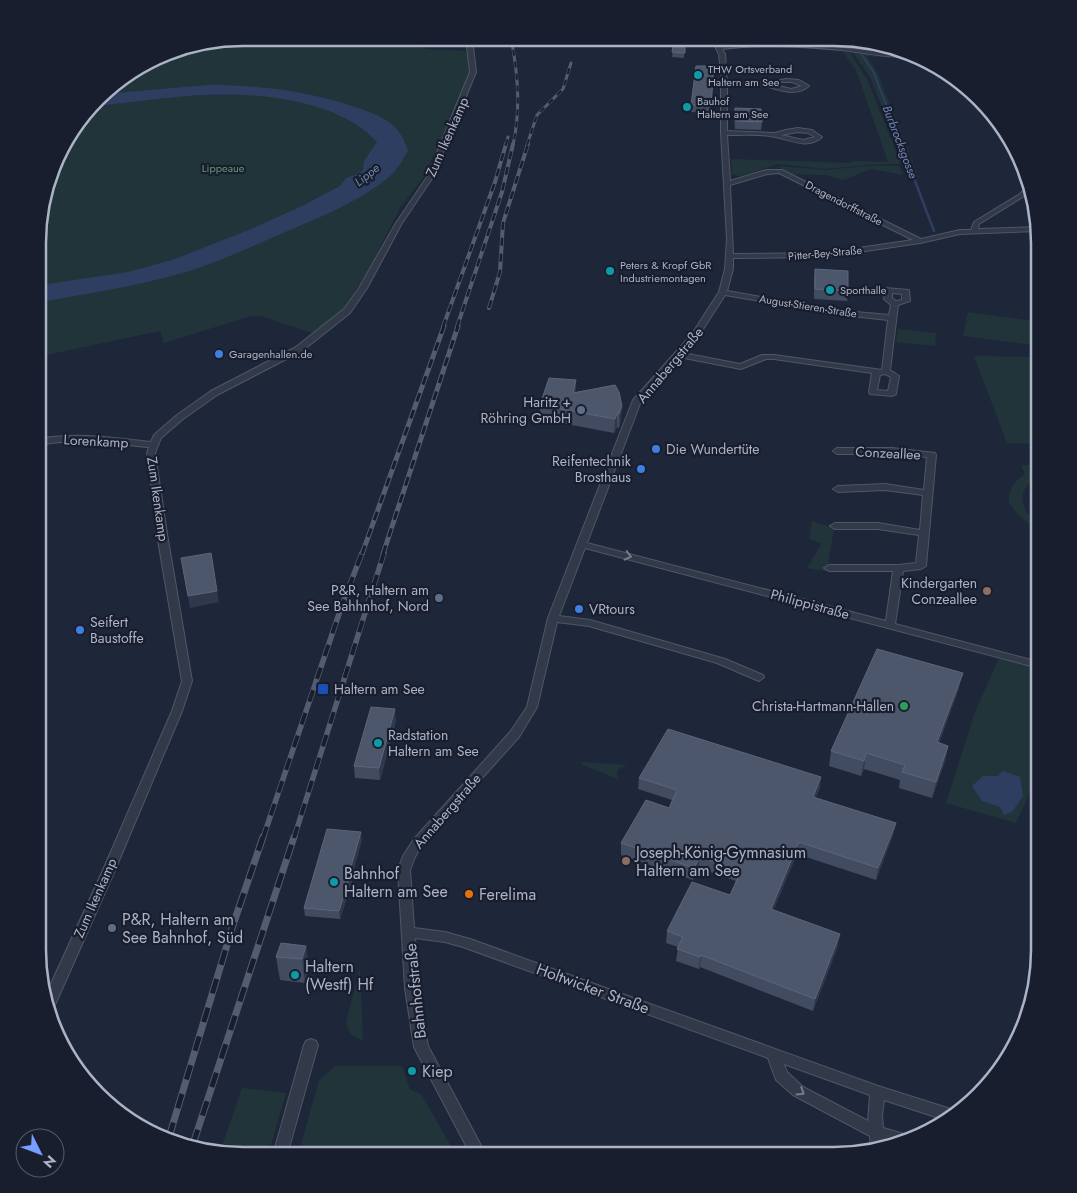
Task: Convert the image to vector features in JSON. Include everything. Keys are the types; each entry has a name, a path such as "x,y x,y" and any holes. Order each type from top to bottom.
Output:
{"street":[{"name":"Zum Ikenkamp","path":"52,996 177,712 187,681 162,534 151,452 152,445 157,437 180,417 214,393 300,349 347,311 363,288 399,222 430,177 473,72 470,46"},
{"path":"720,48 738,46"},
{"path":"783,46 887,54"},
{"name":"Annabergstraße","path":"410,932 404,870 409,856 418,842 515,734 532,707 553,618 637,400 679,355 712,312 723,292 730,256 728,184 724,133 724,73 720,48"},
{"path":"723,83 766,84 776,81 794,81 806,86 803,89 794,90 776,88 766,84"},
{"path":"724,133 776,135 787,140 807,141 816,140 819,137 814,133 793,131 780,132 776,135"},
{"name":"Dragendorffstraße","path":"728,184 766,172 780,171 920,241"},
{"path":"974,231 976,223 1024,193"},
{"name":"Pitter-Bey-Straße","path":"730,256 825,255 920,241 960,232 1030,230"},
{"name":"August-Stieren-Straße","path":"723,292 834,312 892,318"},
{"path":"679,355 741,367 765,357 774,357 883,371 896,304"},
{"name":"Lorenkamp","path":"46,441 86,438 152,445"},
{"name":"Conzeallee","path":"829,568 921,566 932,456 892,451 837,451"},
{"path":"838,489 885,487 928,493"},
{"path":"835,526 878,526 924,533"},
{"name":"Philippistraße","path":"581,544 1031,663"},
{"path":"890,626 898,568"},
{"path":"553,618 599,625 721,661 760,677"},
{"name":"Holtwicker Straße","path":"410,932 445,937 465,943 878,1092 944,1113"},
{"name":"Bahnhofstraße","path":"410,932 412,988 421,1047 475,1147"},
{"path":"282,1147 311,1045"},
{"path":"774,1054 781,1076 798,1091 876,1132 893,1137"},
{"path":"877,1142 874,1116 878,1092"}],"green space":[{"name":"Lippeaue","path":"243,46 416,46 428,49 468,51 469,75 456,111 452,111 449,119 452,118 426,174 400,208 369,269 340,313 315,334 261,316 251,316 164,343 160,331 46,355 46,243 48,217 53,192 61,168 79,134 95,113 113,95 134,79 168,61 192,53 217,48"},
{"path":"843,52 850,53 867,79 901,164 825,169 778,164 741,176 732,175 731,159 847,163 855,161 888,162 856,70"},
{"path":"853,53 893,56 902,59 867,56 877,72 919,178 909,176 870,77"},
{"path":"776,166 826,170 866,166 899,166 904,175 871,169 843,180 825,175 792,174"},
{"path":"968,312 1031,321 1031,345 963,336"},
{"path":"898,329 936,333 935,346 896,342"},
{"path":"974,356 1031,357 1031,444 1007,443"},
{"path":"1021,465 1031,465 1031,483 1026,487 1022,500 1027,512 1031,516 1031,525 1020,517 1009,503 1012,486 1025,474"},
{"path":"812,521 834,528 827,571 807,568 822,543 809,539"},
{"path":"1000,656 1031,663 1031,790 1016,823 946,803 975,712"},
{"path":"582,762 627,765 617,770 617,777 620,780 581,764"},
{"path":"360,968 363,1040 351,1034 346,1022"},
{"path":"335,1066 402,1066 410,1090 421,1094 451,1147 300,1147 319,1080"},
{"path":"242,1088 286,1093 270,1147 222,1145"}],"water":[{"name":"Lippe","path":"208,85 246,86 303,93 340,102 378,116 397,129 408,150 392,174 359,197 331,212 238,253 187,272 108,290 46,301 46,284 128,272 172,260 249,230 302,206 340,186 346,178 363,170 364,161 377,142 341,116 318,107 294,101 270,97 222,94 103,105 116,93"},
{"path":"1003,771 1020,777 1023,796 1012,812 1004,815 1000,807 982,801 972,786 983,776 998,776"}],"building":[{"path":"673,46 685,46 685,53 672,52"},
{"path":"696,66 714,66 711,106 691,105"},
{"path":"735,108 761,109 762,122 736,121"},
{"path":"815,269 848,271 848,291 815,289"},
{"path":"549,378 576,380 573,393 615,385 619,392 622,406 619,414 617,414 615,419 540,405"},
{"path":"211,553 217,591 188,596 181,558"},
{"path":"877,649 963,673 937,742 948,746 936,782 902,772 905,765 866,753 864,761 831,751"},
{"name":"Radstation Haltern am See","path":"371,707 395,709 379,768 354,766"},
{"path":"668,729 821,777 813,797 896,823 878,868 799,842 771,909 840,934 815,999 701,955 700,957 677,949 683,937 667,931 692,882 730,895 741,871 700,857 694,868 621,843 646,800 669,808 677,790 639,778"},
{"name":"Bahnhof Haltern am See","path":"327,829 361,832 350,870 352,870 339,911 304,908"},
{"path":"281,943 306,946 302,959 276,957"}],"waterway":[{"name":"Burbrocksgosse","path":"862,55 873,71 902,145"},
{"name":"Burbrocksgosse","path":"901,144 934,231"}],"railway":[{"path":"512,46 518,92 513,145"},
{"path":"527,145 537,115 563,89 571,63"},
{"path":"506,145 508,137"},
{"path":"443,327 495,182 506,144"},
{"path":"457,327 502,192 513,144"},
{"path":"489,308 500,272 503,223 528,144"},
{"path":"362,554 444,326"},
{"path":"383,554 458,326"},
{"path":"263,838 341,608 362,553"},
{"path":"294,838 384,553"},
{"path":"170,1133 233,925 263,837"},
{"path":"194,1140 294,837"}],"place":[{"name":"THW Ortsverband Haltern am See","path":"698,75"},
{"name":"Bauhof Haltern am See","path":"687,107"},
{"name":"Peters & Kropf GbR Industriemontagen","path":"610,271"},
{"name":"Sporthalle","path":"830,290"},
{"name":"Garagenhallen.de","path":"219,354"},
{"name":"Haritz + Röhring GmbH","path":"581,410"},
{"name":"Die Wundertüte","path":"656,449"},
{"name":"Reifentechnik Brosthaus","path":"641,469"},
{"name":"Kindergarten Conzeallee","path":"987,591"},
{"name":"P&R, Haltern am See Bahhnhof, Nord","path":"439,598"},
{"name":"VRtours","path":"579,609"},
{"name":"Seifert Baustoffe","path":"80,630"},
{"name":"Haltern am See","path":"323,689"},
{"name":"Christa-Hartmann-Hallen","path":"904,706"},
{"name":"Radstation Haltern am See","path":"378,743"},
{"name":"Joseph-König-Gymnasium Haltern am See","path":"626,861"},
{"name":"Bahnhof Haltern am See","path":"334,882"},
{"name":"Ferelima","path":"469,894"},
{"name":"P&R, Haltern am See Bahnhof, Süd","path":"112,928"},
{"name":"Haltern (Westf) Hf","path":"295,975"},
{"name":"Kiep","path":"412,1071"}]}
